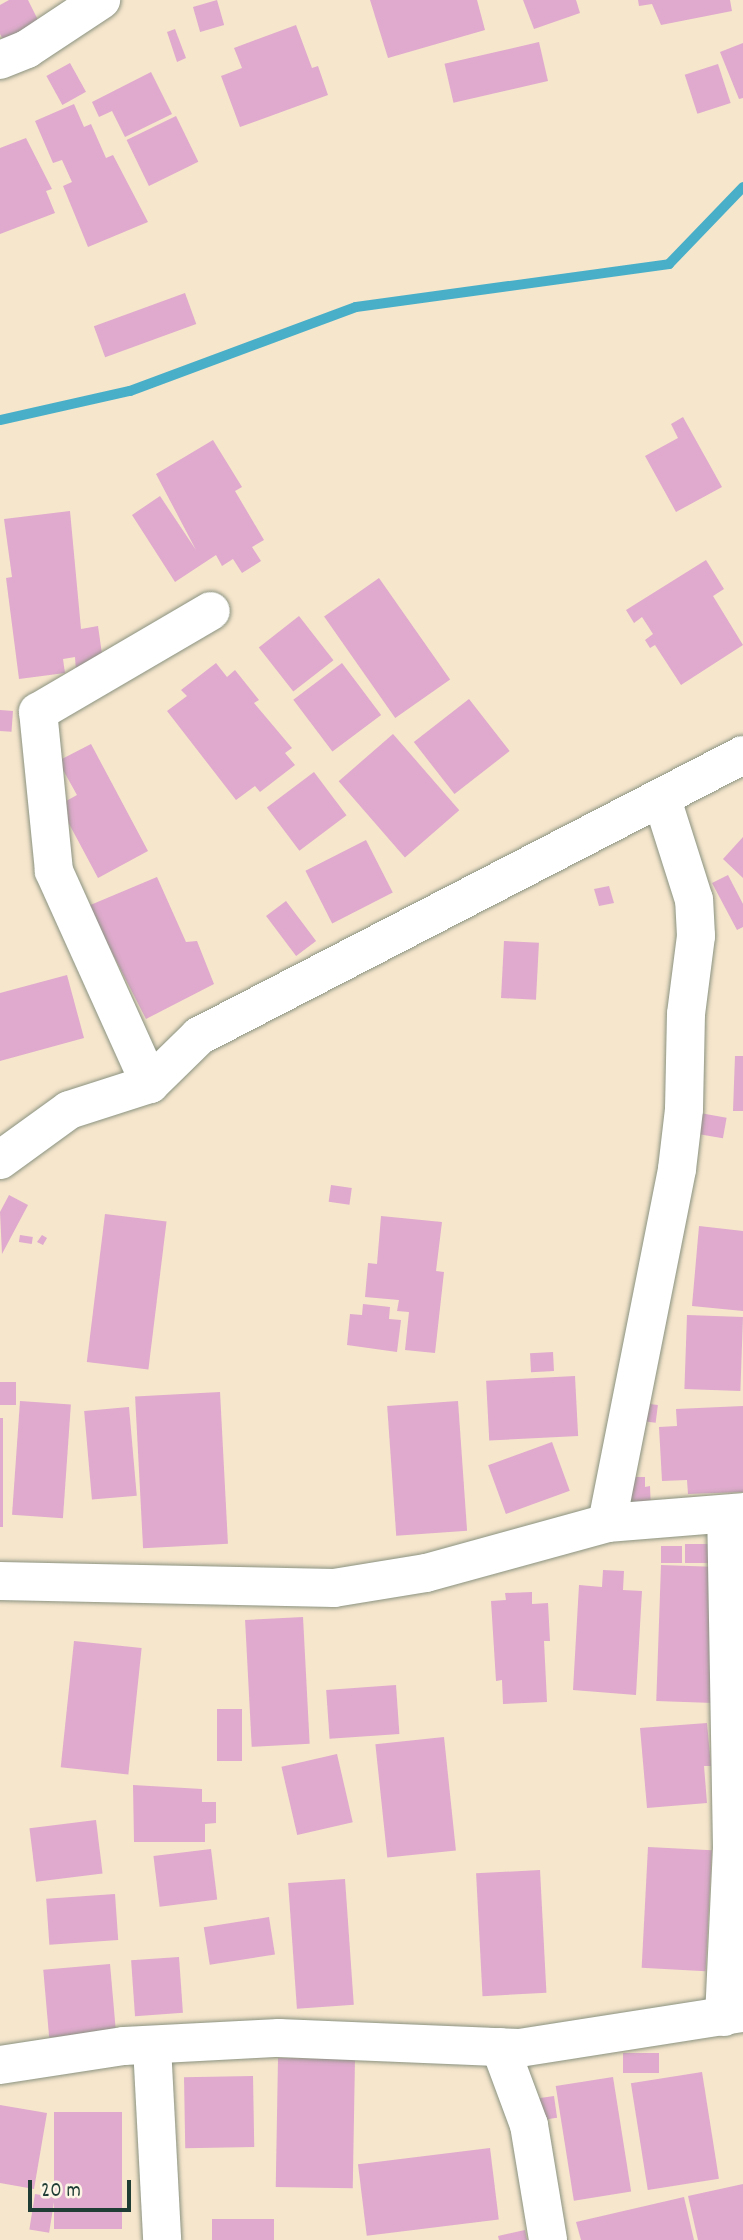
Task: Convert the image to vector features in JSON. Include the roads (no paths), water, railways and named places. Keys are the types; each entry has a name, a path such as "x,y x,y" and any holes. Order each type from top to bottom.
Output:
{"street":[{"path":"0,60 27,48 90,3"},
{"path":"150,1084 54,871 38,712 211,611"},
{"path":"0,1160 69,1110 150,1084 199,1036 743,755"},
{"path":"607,1523 677,1169 684,1109 686,1014 696,936 694,900 662,799"},
{"path":"0,1581 334,1588 426,1573 607,1523 735,1513 733,2015 519,2048 279,2038 152,2046 0,2065"},
{"path":"152,2046 162,2240"},
{"path":"500,2047 529,2125 548,2240"}],"waterway":[{"path":"0,420 130,391 356,307 669,264 743,187"}]}
